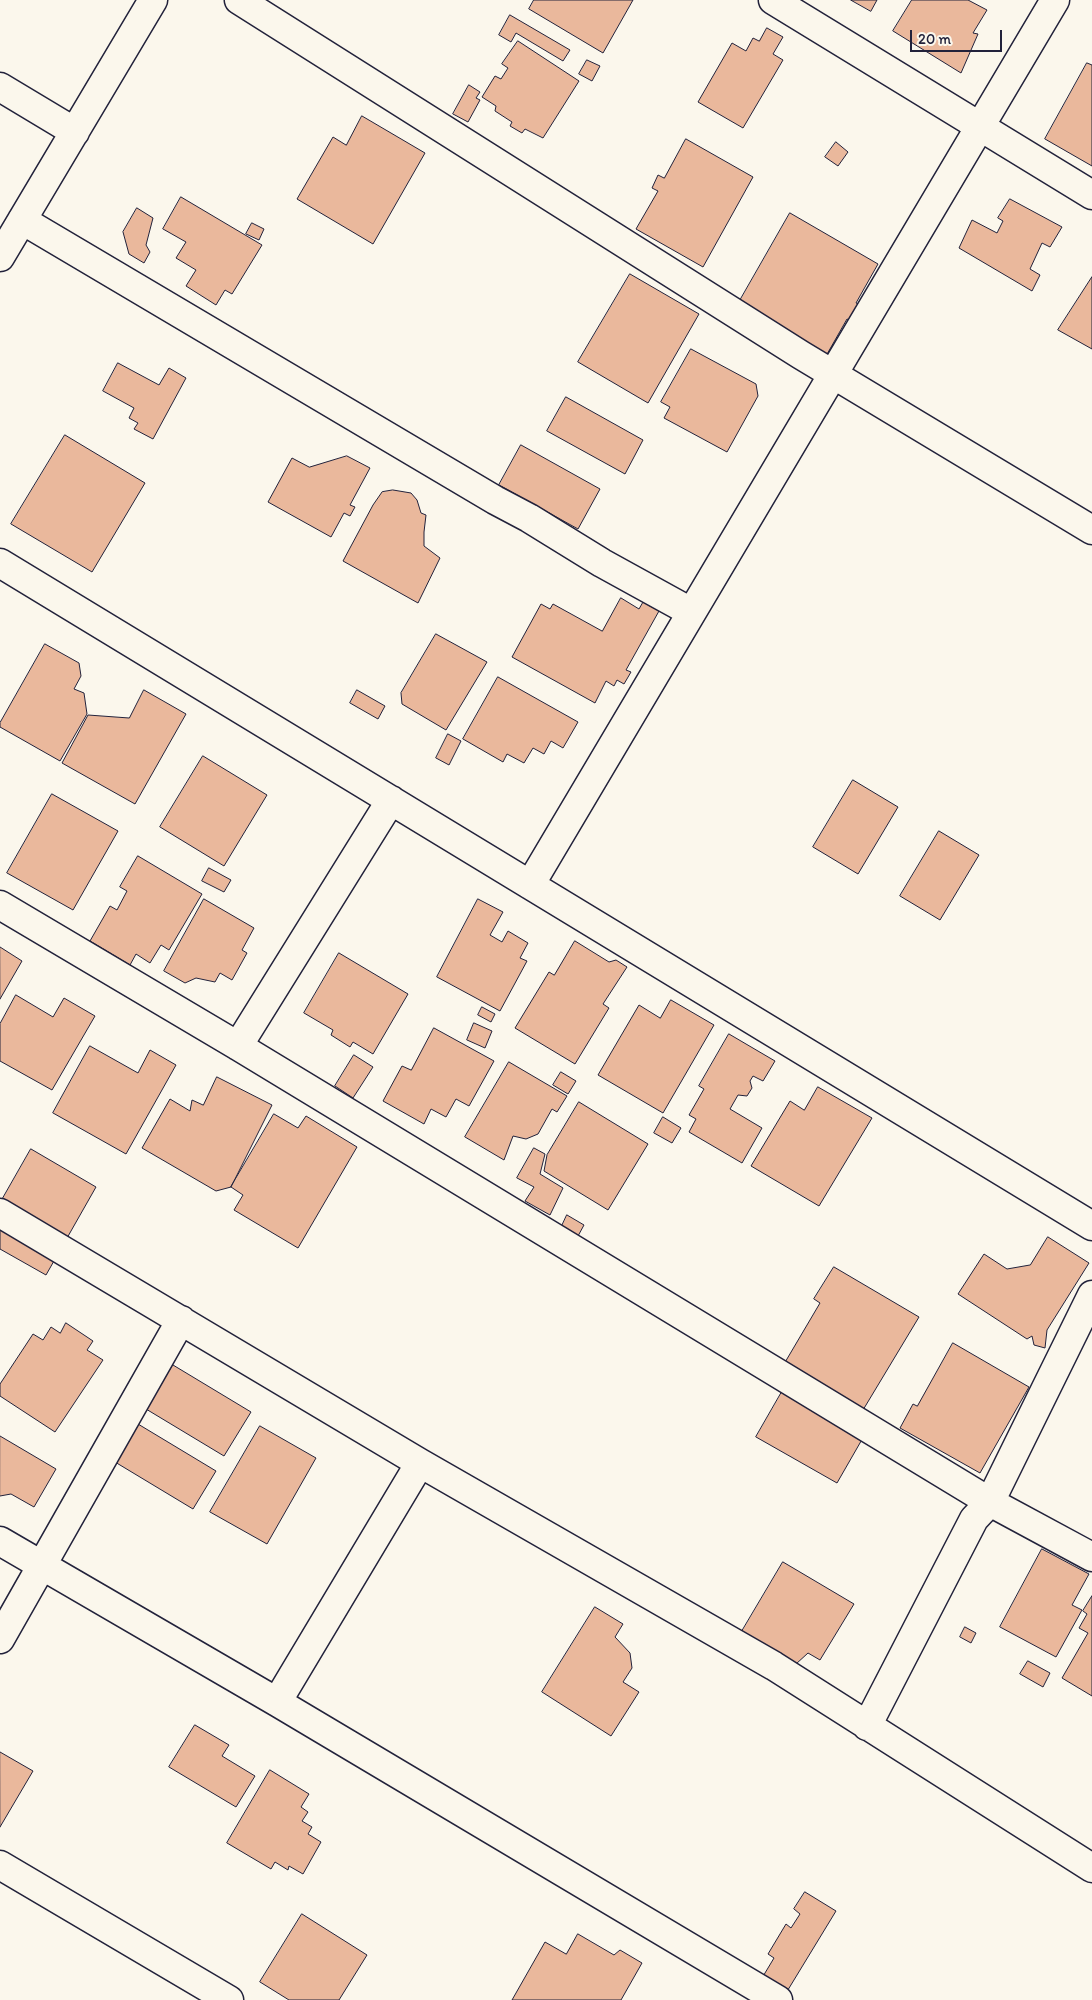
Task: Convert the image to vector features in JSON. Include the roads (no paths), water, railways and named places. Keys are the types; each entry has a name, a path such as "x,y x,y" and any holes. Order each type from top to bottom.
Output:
{"street":[{"path":"0,257 154,0"},
{"path":"238,0 833,375 1092,530"},
{"path":"773,0 1092,195"},
{"path":"530,885 1055,0"},
{"path":"0,87 75,132"},
{"path":"22,220 495,500 529,518 602,563 691,612"},
{"path":"0,563 1092,1226"},
{"path":"238,1046 390,800"},
{"path":"0,905 238,1046 990,1502 1092,1558"},
{"path":"0,1213 420,1463 774,1666 1092,1868"},
{"path":"867,1726 974,1518 990,1502 1092,1296"},
{"path":"0,1639 181,1320"},
{"path":"277,1702 420,1463"},
{"path":"0,1541 277,1702 778,2000"},
{"path":"0,1865 229,2000"}]}
